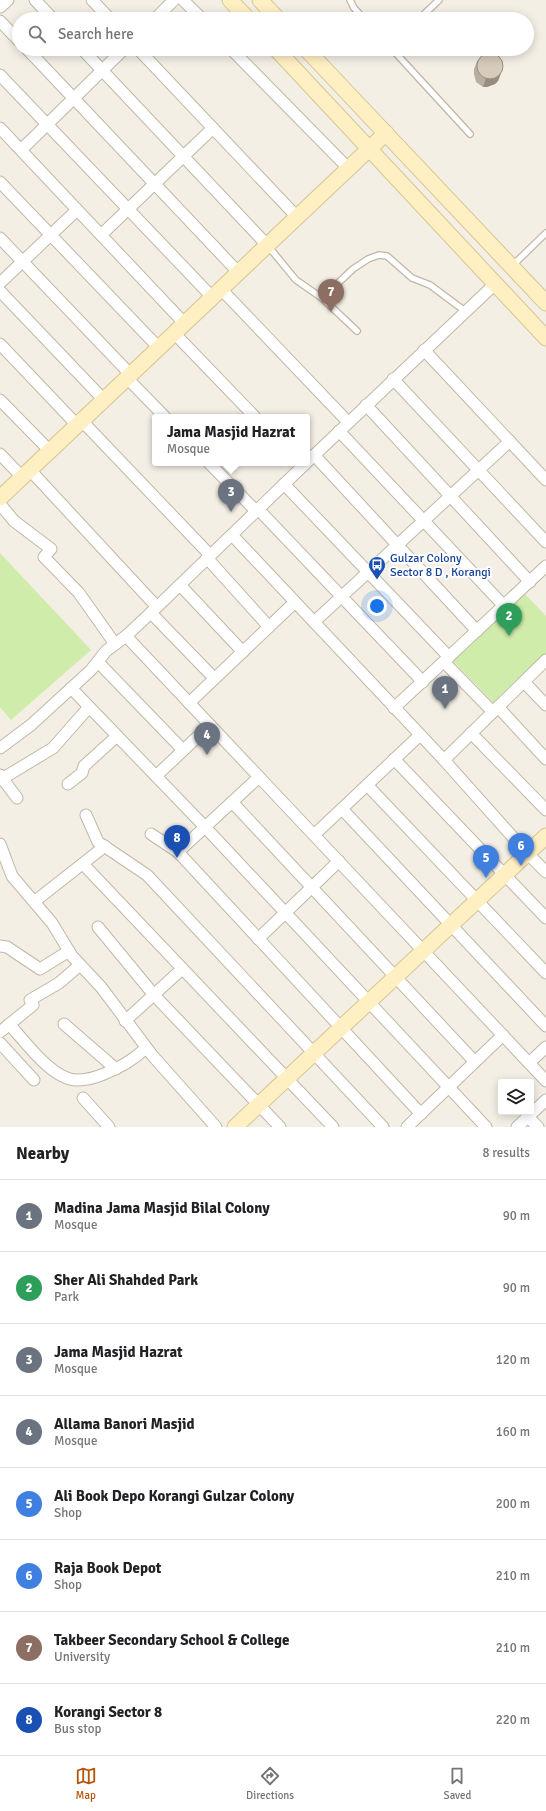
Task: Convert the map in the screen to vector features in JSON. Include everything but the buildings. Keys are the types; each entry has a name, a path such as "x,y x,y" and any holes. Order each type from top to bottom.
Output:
{"street":[{"path":"0,7 8,0"},
{"path":"35,0 46,12"},
{"path":"92,0 103,12"},
{"path":"162,12 174,0"},
{"path":"183,0 195,12"},
{"path":"230,0 241,12"},
{"path":"260,0 271,12"},
{"path":"0,21 12,34"},
{"path":"34,56 239,273"},
{"path":"88,56 268,246"},
{"path":"21,150 117,56"},
{"path":"145,56 298,218"},
{"path":"238,56 349,169"},
{"path":"283,56 546,338"},
{"path":"313,56 546,302"},
{"path":"0,75 128,209 348,422"},
{"path":"0,128 101,235 252,414"},
{"path":"101,235 213,128"},
{"path":"0,498 371,149 386,133"},
{"path":"0,182 159,348"},
{"path":"0,283 77,210"},
{"path":"0,238 129,376 162,414"},
{"path":"310,457 496,283"},
{"path":"0,291 104,400"},
{"path":"0,344 80,423 209,557 269,627"},
{"path":"424,350 546,480"},
{"path":"393,379 546,542"},
{"path":"0,400 50,451"},
{"path":"366,405 530,582"},
{"path":"339,430 504,606"},
{"path":"314,622 510,441"},
{"path":"0,454 26,474 154,610 214,678"},
{"path":"212,466 342,597 423,682"},
{"path":"0,748 31,725 71,688 115,644 154,610 232,535 301,466"},
{"path":"309,466 397,545 477,631"},
{"path":"284,484 368,572 495,710 546,759"},
{"path":"0,504 14,521 51,549 44,558 79,593 115,644"},
{"path":"232,535 444,760 527,853 546,872"},
{"path":"394,708 546,566"},
{"path":"180,585 243,652"},
{"path":"189,703 295,602"},
{"path":"126,636 546,1081"},
{"path":"444,760 546,660"},
{"path":"98,662 183,750"},
{"path":"524,682 546,705"},
{"path":"71,688 205,827 486,1127"},
{"path":"17,798 1,778 53,748 89,707"},
{"path":"156,776 210,725"},
{"path":"471,733 546,810"},
{"path":"314,835 420,735"},
{"path":"68,784 82,774 84,766 117,736"},
{"path":"394,759 546,918"},
{"path":"178,852 259,777"},
{"path":"367,785 546,973"},
{"path":"232,802 475,1062"},
{"path":"342,809 546,1026"},
{"path":"86,815 98,842 147,875 383,1127"},
{"path":"151,834 178,852 421,1114"},
{"path":"234,1127 546,836"},
{"path":"0,844 12,876 52,923 69,951 101,988 146,1048 216,1127"},
{"path":"34,902 105,846"},
{"path":"258,939 339,861"},
{"path":"82,864 333,1127"},
{"path":"98,927 154,995 280,1127"},
{"path":"0,946 7,947 40,969 69,951"},
{"path":"0,1032 33,1005 30,1000 59,983 80,965"},
{"path":"126,1021 182,969"},
{"path":"10,1024 50,1068 66,1077 79,1080 116,1069 133,1060 146,1048"},
{"path":"64,1024 116,1069"},
{"path":"407,1127 503,1035"},
{"path":"0,1043 34,1080"},
{"path":"529,1063 546,1047"},
{"path":"83,1098 109,1127"},
{"path":"517,1127 546,1100"},
{"path":"528,1116 538,1127"}],"lane":[{"path":"350,0 358,12"},
{"path":"426,12 439,0"},
{"path":"398,56 470,134"},
{"path":"512,266 546,235"},
{"path":"268,246 296,280 322,298 357,331"},
{"path":"322,298 353,269 368,259 379,255 387,256 412,278 430,286 465,311"}],"green space":[{"path":"0,553 91,650 11,720 0,707"},
{"path":"521,590 546,616 546,660 498,707 449,657"}],"place":[{"name":"Takbeer Secondary School & College","path":"331,312"},
{"name":"Jama Masjid Hazrat","path":"231,512"},
{"name":"Gulzar Colony Sector 8 D , Korangi","path":"377,580"},
{"name":"Sher Ali Shahded Park","path":"509,636"},
{"name":"Madina Jama Masjid Bilal Colony","path":"445,709"},
{"name":"Allama Banori Masjid","path":"207,755"},
{"name":"Korangi Sector 8","path":"177,858"},
{"name":"Raja Book Depot","path":"521,866"},
{"name":"Ali Book Depo Korangi Gulzar Colony","path":"486,878"}]}
